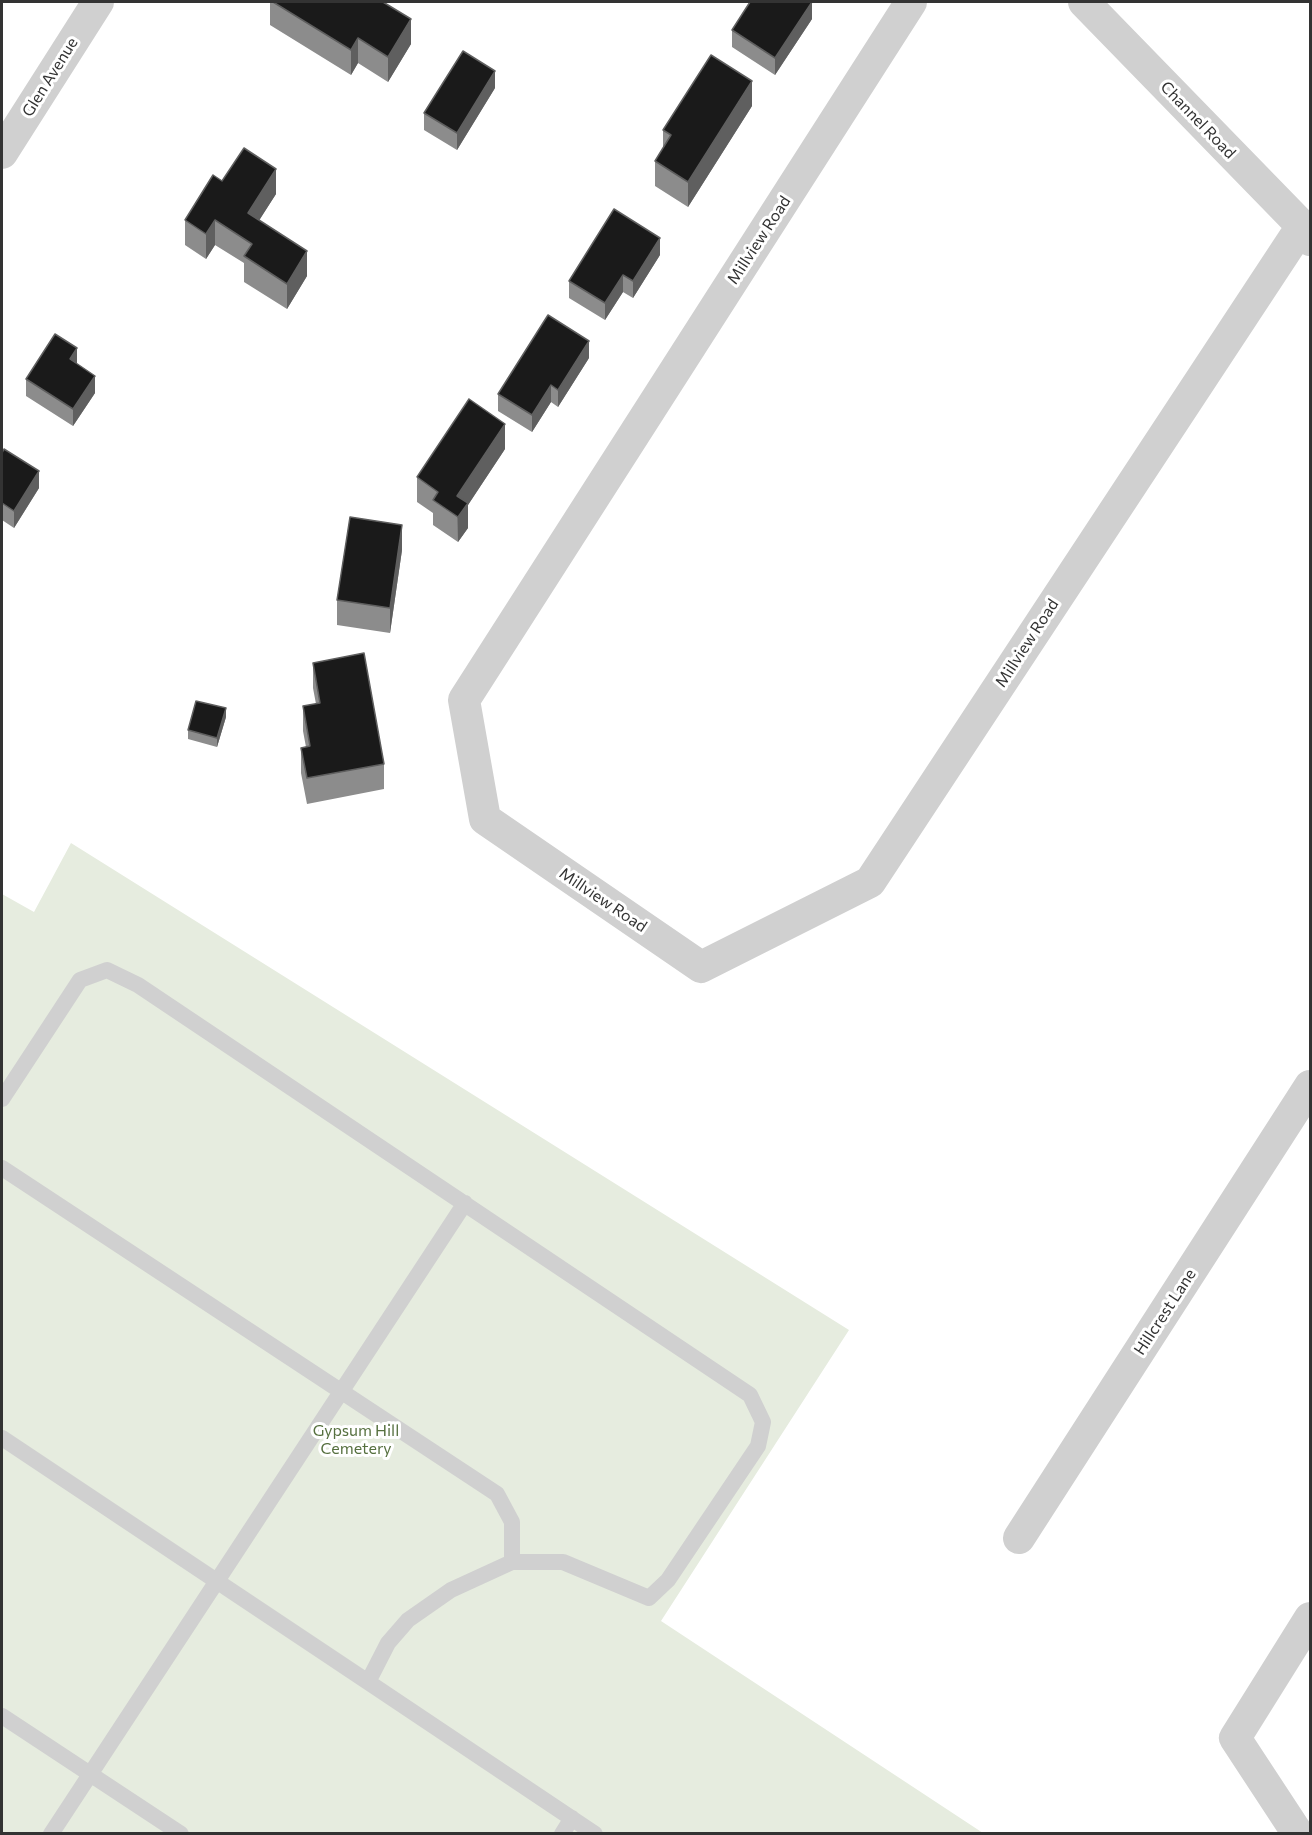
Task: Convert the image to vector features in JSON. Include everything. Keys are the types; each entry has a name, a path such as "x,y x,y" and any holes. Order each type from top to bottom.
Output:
{"street":[{"name":"Glen Avenue","path":"2,153 98,2"},
{"name":"Millview Road","path":"911,2 464,700 485,819 701,967 870,882 1306,233"},
{"name":"Channel Road","path":"1084,2 1306,233"},
{"name":"Hillcrest Lane","path":"1019,1538 1311,1086"},
{"path":"1298,1833 1235,1738 1311,1618"}],"lane":[{"path":"2,1099 80,980 107,970 138,985 750,1395 763,1422 758,1446 668,1580 649,1598 563,1562 512,1562 451,1590 408,1620 388,1643 368,1682"},
{"path":"2,1168 497,1494 512,1522 512,1562"},
{"path":"51,1833 465,1203"},
{"path":"2,1438 595,1833"},
{"path":"2,1716 181,1833"},
{"path":"562,1833 572,1818"}],"green space":[{"name":"Gypsum Hill Cemetery","path":"71,843 849,1330 661,1621 983,1833 2,1833 2,894 34,912"}],"building":[{"path":"273,2 383,2 411,19 388,57 358,38 351,50"},
{"path":"750,2 812,2 775,58 732,30"},
{"path":"463,51 495,71 457,133 424,113"},
{"path":"711,55 752,81 688,182 655,161 671,135 663,130"},
{"path":"244,148 276,169 248,213 307,251 287,284 244,256 252,244 215,220 206,234 185,220 213,175 222,181"},
{"path":"614,209 660,238 633,281 623,275 605,303 569,281"},
{"path":"548,315 589,341 558,390 551,385 532,415 498,394"},
{"path":"55,334 77,348 70,359 95,376 73,409 26,379"},
{"path":"469,399 505,424 457,496 468,503 458,517 433,500 438,492 417,477"},
{"path":"4,449 39,471 14,511 2,503 2,453"},
{"path":"350,517 402,525 390,608 337,600"},
{"path":"364,653 384,764 307,778 301,748 310,746 303,706 320,703 313,663"},
{"path":"196,701 226,708 217,738 188,730"}]}
